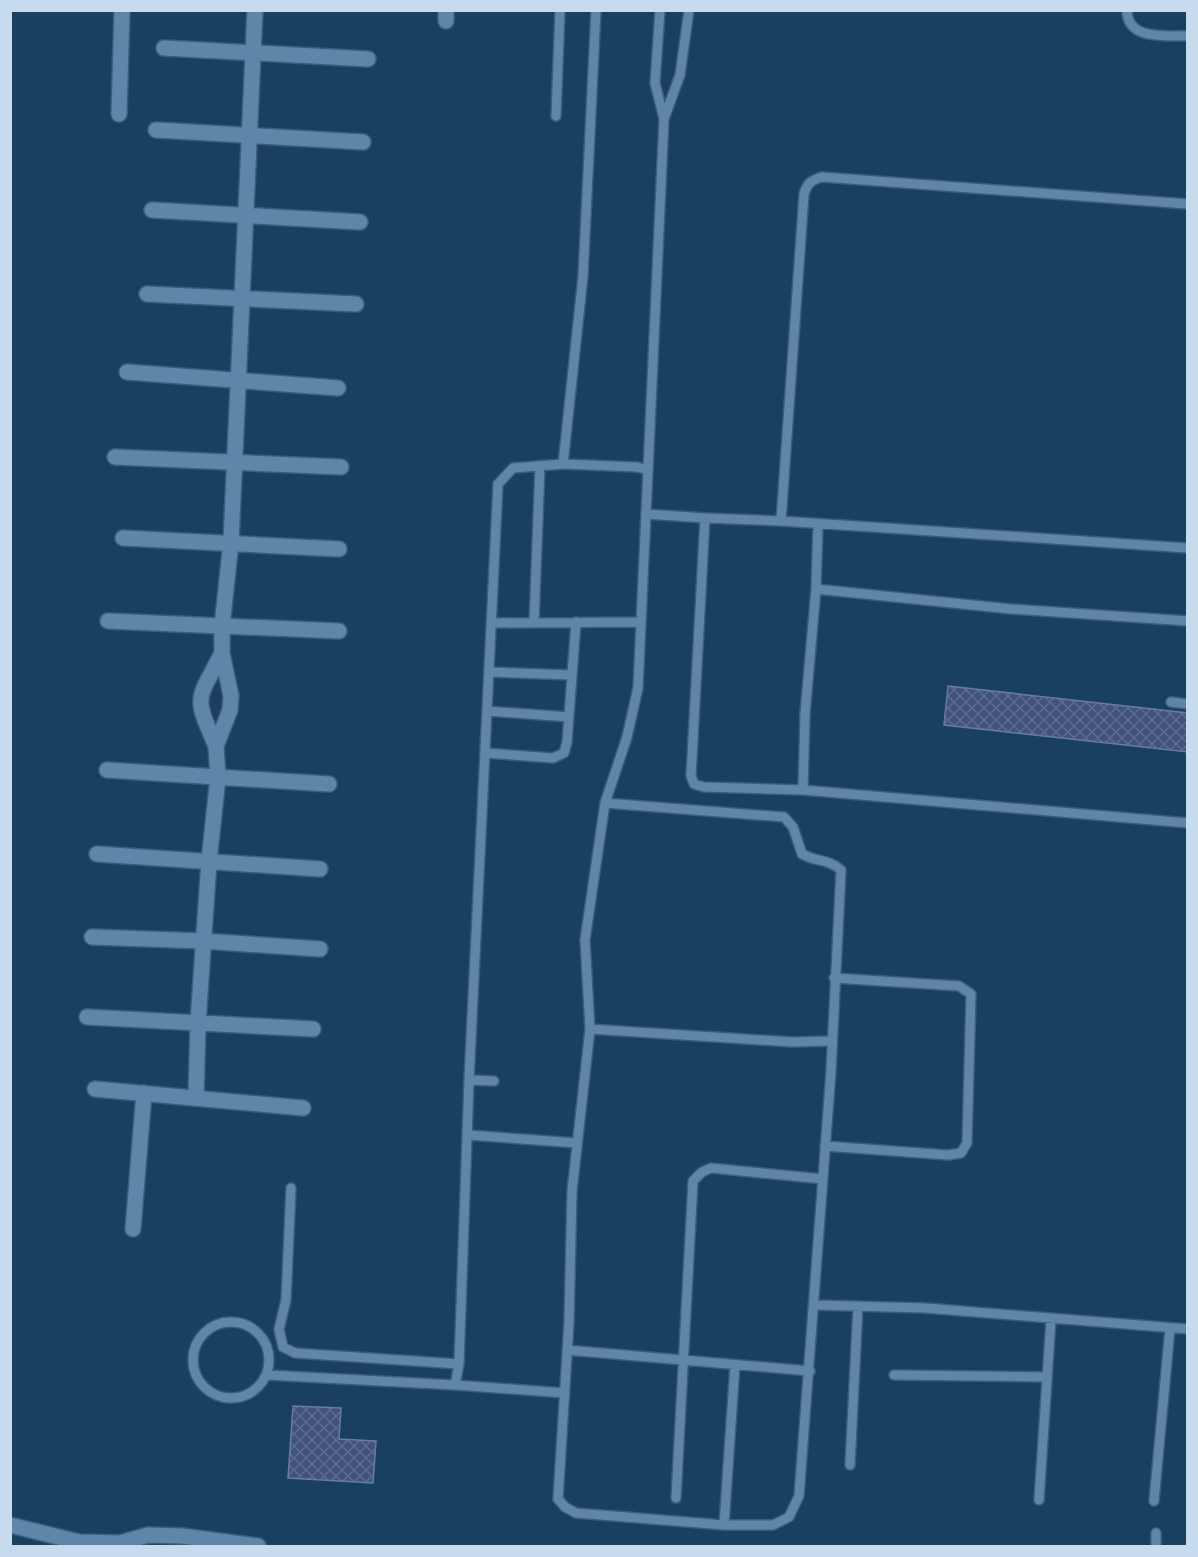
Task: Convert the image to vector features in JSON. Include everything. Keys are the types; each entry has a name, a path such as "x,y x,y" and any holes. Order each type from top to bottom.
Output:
{"street":[{"path":"118,114 122,10"},
{"path":"216,746 230,710 231,696 222,653 222,626 231,542 255,54 255,10"},
{"path":"164,48 368,59"},
{"path":"156,129 363,142"},
{"path":"152,210 360,222"},
{"path":"147,294 356,304"},
{"path":"127,372 338,388"},
{"path":"115,457 341,467"},
{"path":"123,538 339,549"},
{"path":"108,621 339,631"},
{"path":"196,1098 208,861 218,777 216,746 201,713 199,701 222,653"},
{"path":"107,770 329,784"},
{"path":"97,854 320,869"},
{"path":"92,937 203,940 320,949"},
{"path":"87,1017 314,1029"},
{"path":"95,1089 303,1108"},
{"path":"133,1229 144,1093"},
{"path":"10,1525 79,1544 120,1543 148,1534 230,1545 258,1546"}],"lane":[{"path":"556,116 560,10"},
{"path":"563,464 583,276 596,10"},
{"path":"605,803 784,817 793,827 802,854 812,860 831,861 841,870 815,1305 799,1496 789,1517 773,1525 724,1525 576,1514 565,1508 558,1499 567,1350 572,1191 590,1029 585,940 605,803 627,737 638,688 664,119 656,83 660,10"},
{"path":"664,119 680,75 689,10"},
{"path":"1127,10 1128,22 1132,28 1142,33 1188,36"},
{"path":"781,521 804,194 813,179 833,178 1188,204"},
{"path":"455,1385 459,1364 469,1080 498,484 513,468 563,464 637,467 648,470"},
{"path":"534,623 540,466"},
{"path":"646,514 971,532 1188,548"},
{"path":"705,518 691,776 694,784 704,787 803,790 1188,823"},
{"path":"803,790 819,525"},
{"path":"816,589 1011,609 1188,621"},
{"path":"485,753 553,758 564,753 576,622"},
{"path":"491,623 641,622"},
{"path":"489,672 572,675"},
{"path":"1171,702 1188,704"},
{"path":"487,711 569,717"},
{"path":"825,1146 948,1155 961,1153 967,1143 971,994 959,986 834,978"},
{"path":"590,1029 792,1042 832,1041"},
{"path":"469,1080 494,1081"},
{"path":"468,1135 577,1143"},
{"path":"676,1498 693,1181 702,1172 711,1168 823,1179"},
{"path":"291,1188 286,1300 279,1329 283,1347 295,1353 459,1364"},
{"path":"815,1305 925,1308 1188,1329"},
{"path":"850,1465 858,1306"},
{"path":"1039,1500 1051,1318"},
{"path":"267,1375 270,1362 263,1339 243,1324 231,1322 207,1331 194,1352 195,1371 204,1387 226,1398 238,1398 250,1393 267,1375 565,1393"},
{"path":"1154,1502 1170,1328"},
{"path":"567,1350 810,1371"},
{"path":"724,1525 735,1365"},
{"path":"894,1375 1047,1377"},
{"path":"1156,1533 1156,1546"}],"building":[{"path":"948,686 1188,713 1188,752 944,725"},
{"path":"293,1406 341,1408 339,1439 376,1441 373,1483 288,1478"}]}
